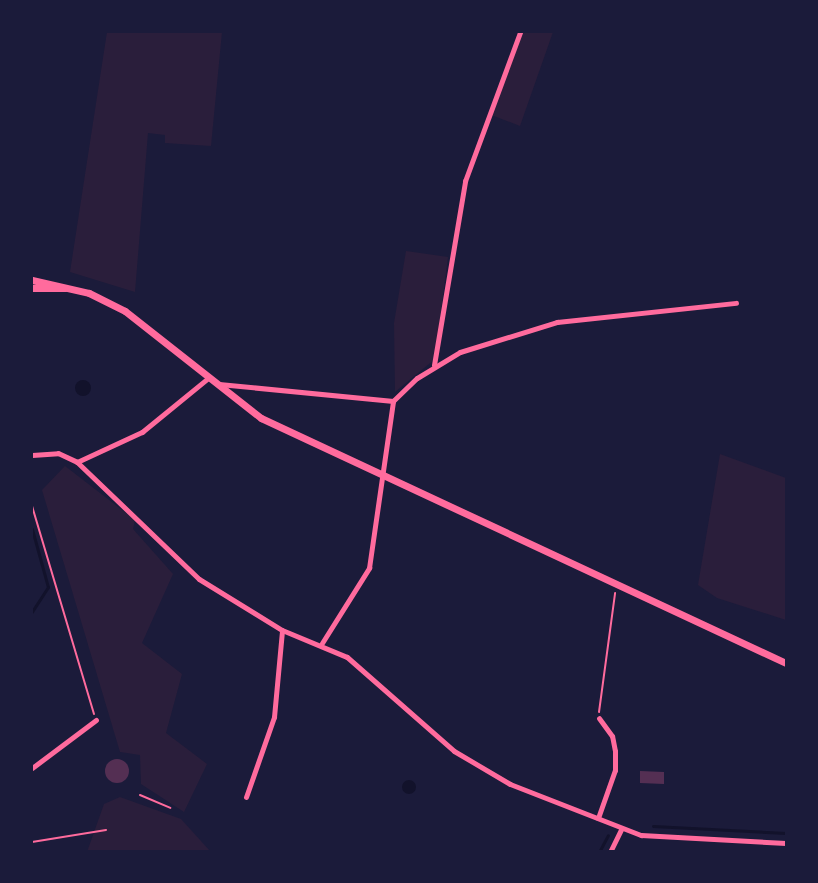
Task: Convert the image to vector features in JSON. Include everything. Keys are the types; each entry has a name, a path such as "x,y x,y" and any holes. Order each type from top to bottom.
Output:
{"main road":[{"path":"32,280 73,288 136,318 211,381 261,418 786,663"},
{"path":"32,288 73,288"}],"street":[{"path":"434,365 465,181 520,32"},
{"path":"322,644 369,568 385,476 393,401 434,365 557,322 736,303"},
{"path":"77,462 142,432 211,381 393,401"},
{"path":"32,455 58,453 77,462 199,579 282,630 322,644 347,657 454,751 510,784 641,835 786,843"},
{"path":"246,797 274,717 282,630"},
{"path":"598,718 612,736 615,770 598,818"},
{"path":"32,768 96,720"},
{"path":"610,852 621,829"}],"path":[{"path":"32,506 96,720"},
{"path":"598,718 616,584"},
{"path":"140,795 170,808"},
{"path":"32,842 106,830"}],"shaded area":[{"path":"107,32 222,32 211,146 165,143 165,135 148,133 135,292 70,272"},
{"path":"519,32 553,32 520,126 489,114"},
{"path":"406,251 448,257 435,359 395,392 394,323"},
{"path":"80,380 86,380 91,388 89,394 80,396 75,391 75,385"},
{"path":"720,454 786,478 786,620 717,598 698,585"},
{"path":"65,466 135,520 133,529 173,574 142,643 182,674 166,733 207,764 184,812 141,784 140,755 120,752 42,490"},
{"path":"409,780 414,782 416,787 414,792 409,794 404,792 402,787 404,782"},
{"path":"120,797 181,819 210,851 87,852 104,804"}],"building":[{"path":"117,759 126,762 129,771 126,780 117,783 108,780 105,771 108,762"},
{"path":"640,771 664,772 664,784 640,783"}],"waterway":[{"path":"32,529 48,587 32,612"},
{"path":"653,826 786,833"},
{"path":"599,852 608,835"}]}
